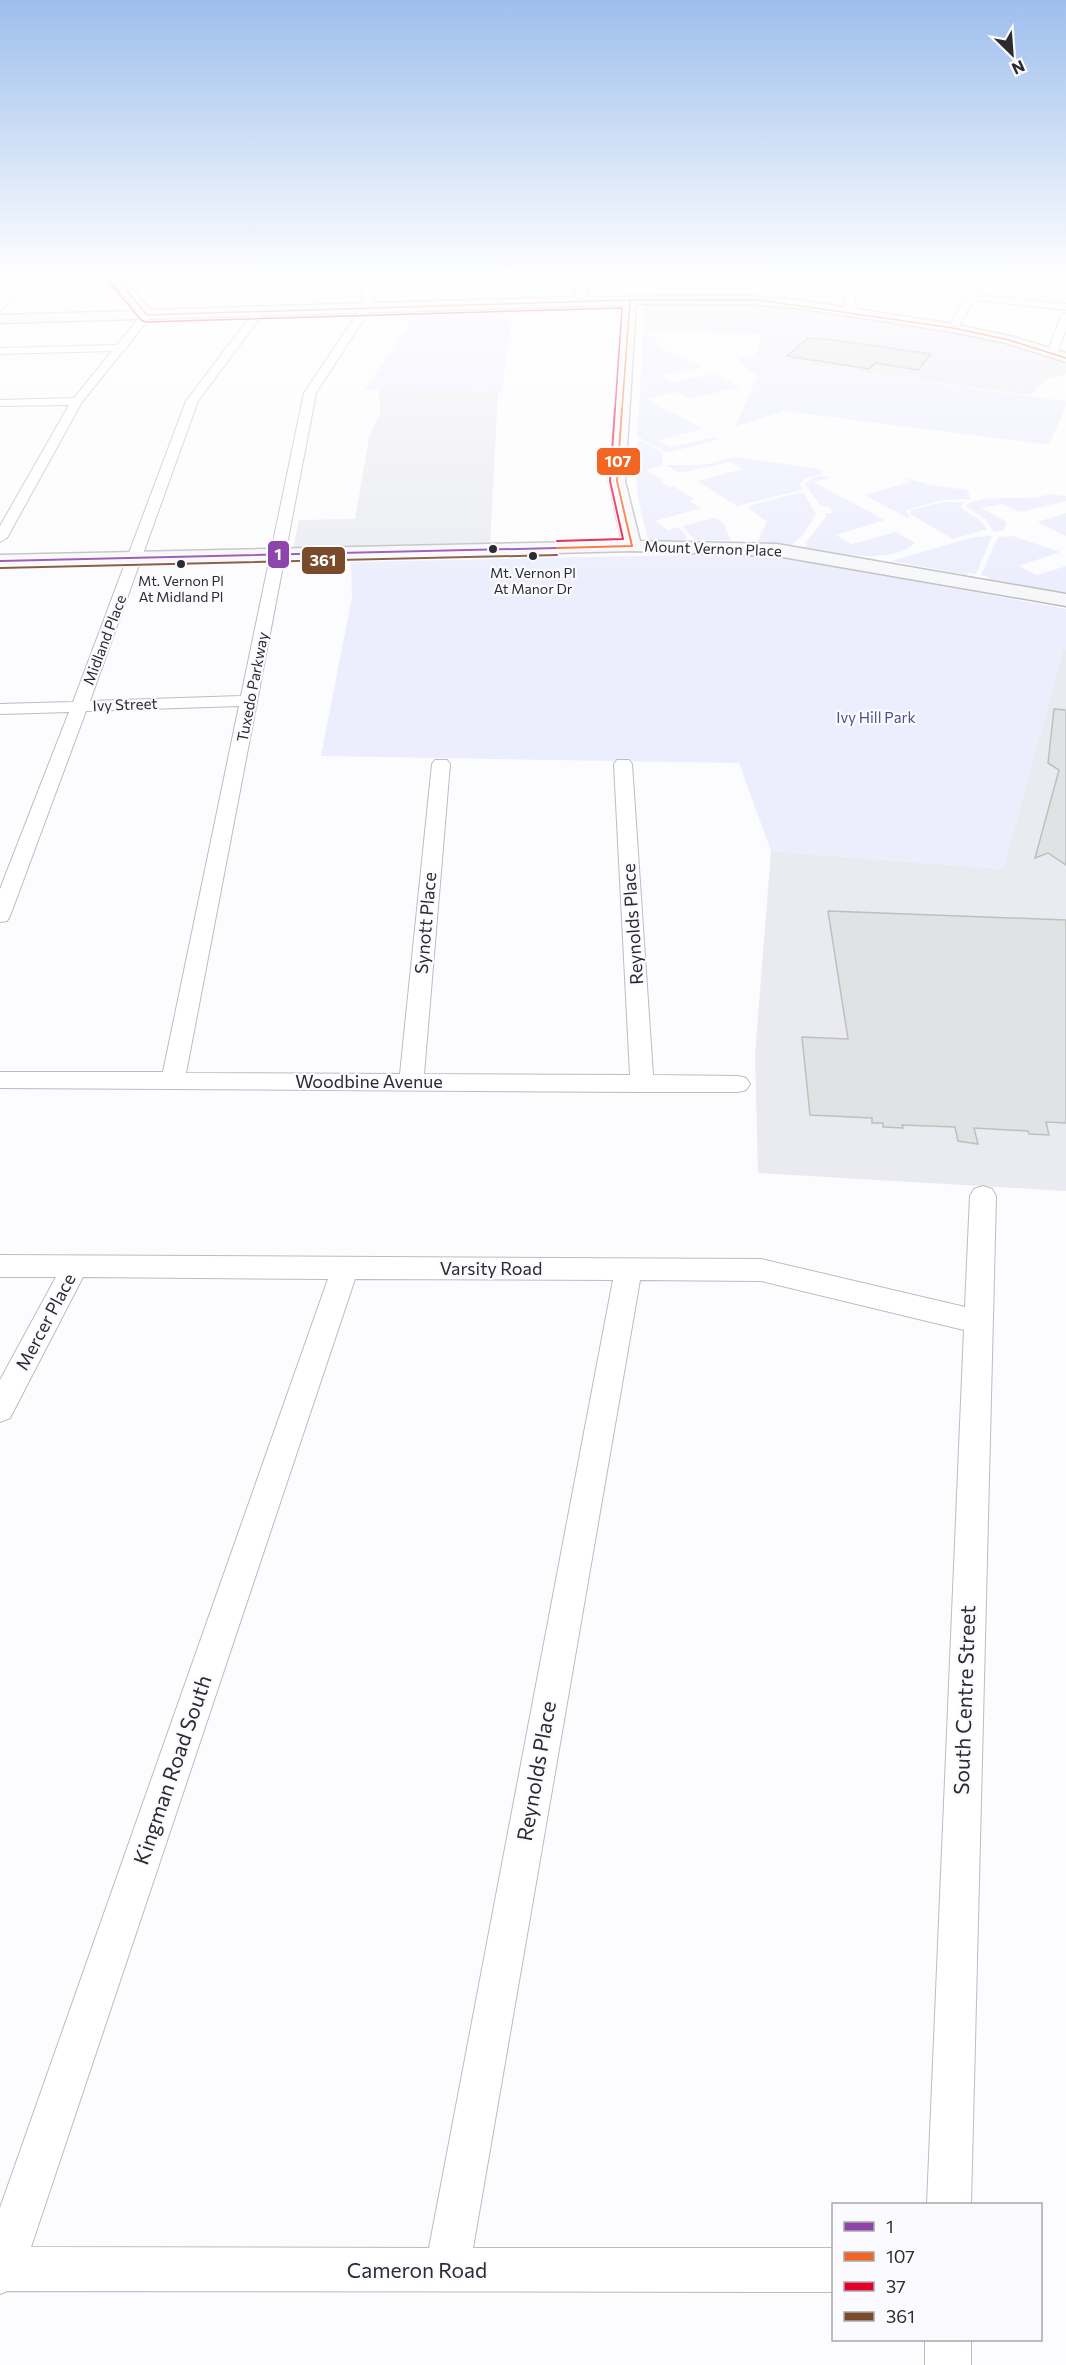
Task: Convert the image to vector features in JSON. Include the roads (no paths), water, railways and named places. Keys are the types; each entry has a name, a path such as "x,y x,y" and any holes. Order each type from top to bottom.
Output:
{"street":[{"path":"0,538 77,401 91,384"},
{"name":"Midland Place","path":"0,916 136,558 192,401 205,384"},
{"name":"Tuxedo Parkway","path":"174,1081 310,393 316,384"},
{"path":"624,384 617,481 632,546"},
{"path":"0,403 77,401"},
{"name":"Mount Vernon Place","path":"0,561 632,546 731,546 777,550 1066,600"},
{"name":"Ivy Street","path":"0,709 250,702"},
{"name":"Synott Place","path":"411,1083 441,764"},
{"name":"Reynolds Place","path":"623,764 642,1084"},
{"name":"Woodbine Avenue","path":"0,1080 738,1084"},
{"name":"South Centre Street","path":"949,2203 983,1196"},
{"name":"Varsity Road","path":"0,1266 760,1270 977,1321"},
{"name":"Mercer Place","path":"0,1409 75,1267"},
{"name":"Kingman Road South","path":"0,2270 345,1268"},
{"name":"Reynolds Place","path":"447,2271 628,1270"},
{"name":"Cameron Road","path":"0,2270 832,2270"},
{"path":"948,2341 948,2365"}],"place":[{"name":"Mt. Vernon Pl At Manor Dr","path":"533,556"},
{"name":"Mt. Vernon Pl At Midland Pl","path":"181,564"}],"park label":[{"name":"Ivy Hill Park","path":"876,718"}]}
